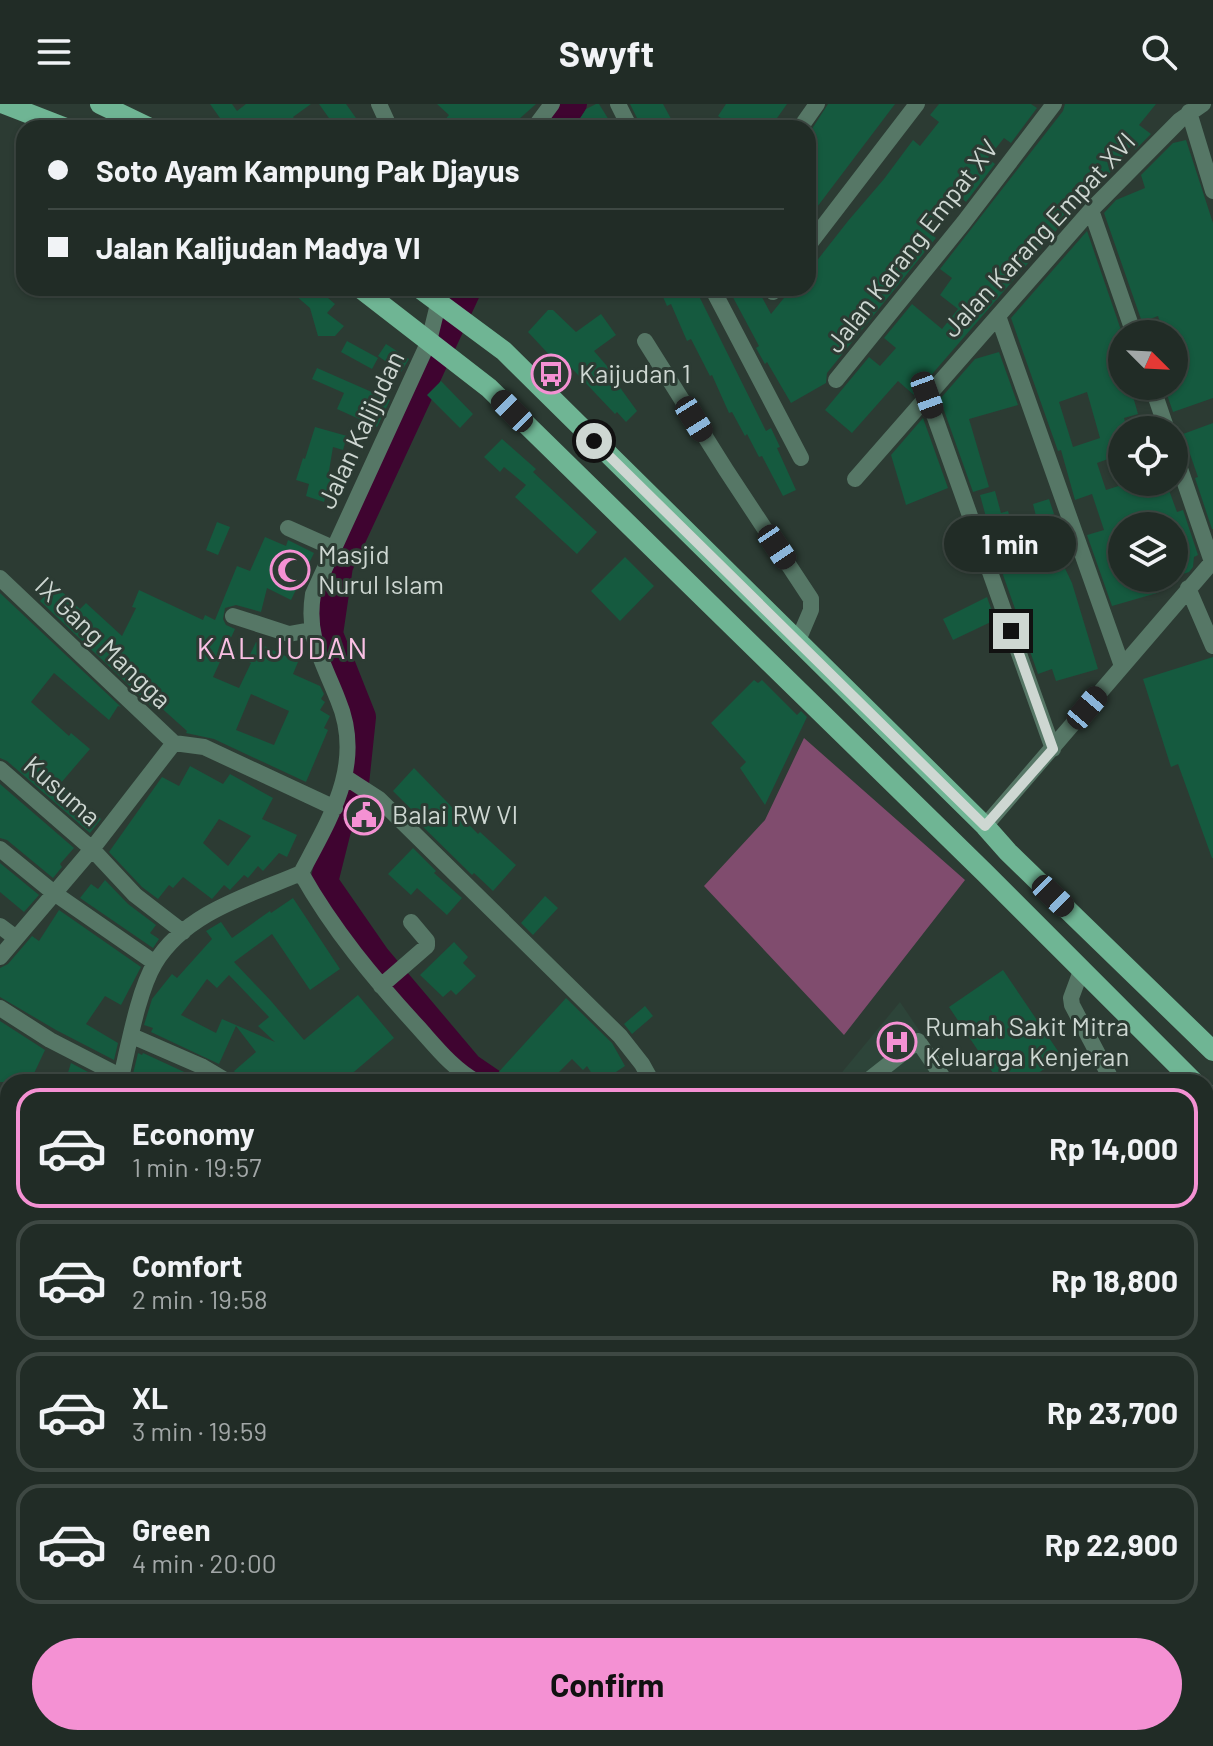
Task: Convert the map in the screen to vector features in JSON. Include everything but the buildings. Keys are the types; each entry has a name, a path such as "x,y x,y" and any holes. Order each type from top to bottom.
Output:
{"main road":[{"path":"4,104 45,120"},
{"path":"100,104 133,120"},
{"path":"370,296 489,388 1186,1074"},
{"path":"443,299 504,351 1008,852 1213,1051"},
{"path":"963,853 978,849 984,840 985,826"},
{"path":"985,873 991,855 1008,852"}],"street":[{"path":"816,236 917,104"},
{"name":"Jalan Karang Empat XV","path":"836,380 964,222 1054,104"},
{"path":"1196,108 1213,191"},
{"name":"Jalan Karang Empat XVI","path":"855,479 1091,210 1196,108"},
{"path":"1091,210 1129,320"},
{"path":"716,296 801,458"},
{"name":"Jalan Kalijudan","path":"301,873 335,808 354,781 345,720 314,644 311,630 313,594 333,548 439,349 443,299"},
{"path":"998,316 1122,666"},
{"path":"645,341 811,599 811,610 797,643"},
{"path":"927,395 1053,749"},
{"path":"1188,491 1213,562 1188,588 1213,646"},
{"path":"288,528 333,548"},
{"name":"IX Gang Mangga","path":"0,578 174,743"},
{"path":"985,826 1185,592"},
{"path":"233,616 289,634 311,630"},
{"path":"0,957 92,849 174,743 204,747 335,808"},
{"name":"Kusuma","path":"0,769 92,849 135,895 183,932"},
{"path":"354,781 426,842 480,899 569,983 620,1036 648,1074"},
{"path":"0,849 54,893 155,963"},
{"path":"122,1074 144,990 155,963 183,932 226,905 301,873 335,929 389,980 452,1064 466,1074"},
{"path":"389,980 428,943 411,922"},
{"path":"0,926 16,938"},
{"path":"1081,971 1071,998 1072,1005 1108,1074"},
{"path":"0,1008 112,1074"},
{"path":"132,1036 214,1074"},
{"path":"876,1074 918,1041 941,1074"}],"shaded area":[{"path":"804,738 965,880 844,1035 704,886 765,820"},
{"name":"Rumah Sakit Mitra Keluarga Kenjeran","path":"900,1002 949,1074 841,1074"}],"waterway":[{"path":"562,120 573,104"},
{"path":"464,296 339,566 329,634 362,717 354,793 337,830 324,882 376,957 469,1067 479,1074"}],"place":[{"name":"Kaijudan 1","path":"551,374"},
{"name":"Masjid Nurul Islam","path":"290,570"},
{"name":"Balai RW VI","path":"364,815"},
{"name":"Rumah Sakit Mitra Keluarga Kenjeran","path":"897,1042"}],"district":[{"name":"KALIJUDAN","path":"283,649"}],"route":[{"path":"594,441 985,826 1053,749 1011,631"}]}
